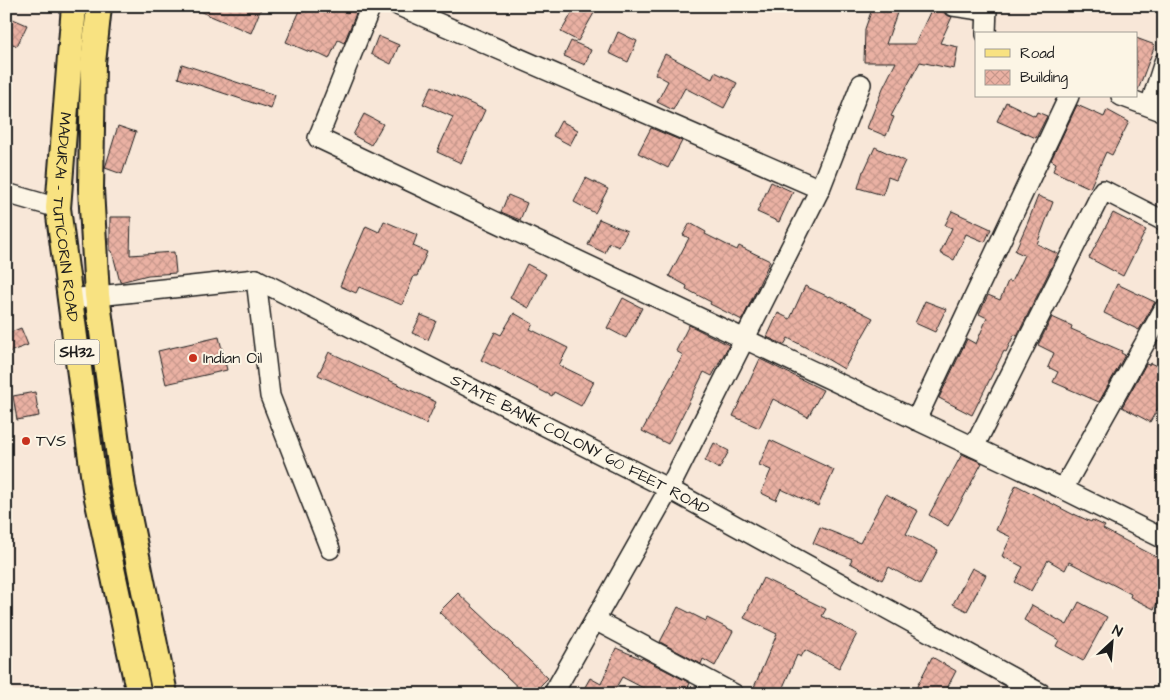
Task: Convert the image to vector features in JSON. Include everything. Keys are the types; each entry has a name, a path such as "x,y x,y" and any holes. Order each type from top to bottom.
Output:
{"main road":[{"name":"MADURAI - TUTICORIN ROAD","path":"74,6 58,208 95,489 140,694"},
{"name":"MADURAI - TUTICORIN ROAD","path":"99,6 93,63 91,189 97,295 123,487 165,694"}],"street":[{"path":"371,6 318,138 1063,489 1162,533"},
{"path":"399,6 820,189"},
{"path":"953,6 987,9 986,32"},
{"path":"1127,98 1157,109 1164,62"},
{"path":"553,694 668,489 820,189 860,84"},
{"path":"916,420 1068,98"},
{"path":"974,447 1103,190 1164,221"},
{"path":"6,193 58,208"},
{"path":"70,299 256,279 270,396 330,550"},
{"name":"STATE BANK COLONY 60 FEET ROAD","path":"256,279 668,489 1042,694"},
{"path":"1063,489 1164,308"},
{"path":"595,620 734,694"}],"building":[{"path":"187,6 262,6 251,33"},
{"path":"302,6 359,6 344,43 338,40 329,59 313,51 312,53 286,42"},
{"path":"576,6 598,6 578,41 561,32"},
{"path":"873,6 889,6 898,10 886,44 915,44 933,6 936,6 942,9 946,15 952,17 940,43 958,47 954,69 920,62 891,116 894,117 886,136 867,128 896,62 864,62 865,29"},
{"path":"6,16 27,25 17,46 6,41"},
{"path":"618,32 637,41 628,62 609,53"},
{"path":"378,36 399,45 391,64 371,54"},
{"path":"1138,39 1155,45 1138,90"},
{"path":"571,41 591,50 585,65 564,56"},
{"path":"665,54 712,79 715,72 737,83 724,108 685,88 673,110 657,102 668,81 655,74"},
{"path":"182,64 275,95 271,109 178,78"},
{"path":"432,86 485,110 461,163 437,152 453,117 423,104"},
{"path":"1006,102 1035,116 1037,112 1047,116 1036,138 997,121"},
{"path":"1077,105 1104,117 1107,110 1129,122 1112,155 1106,152 1090,188 1053,171 1056,163 1051,160"},
{"path":"364,114 383,124 371,145 353,135"},
{"path":"561,121 578,130 570,145 553,136"},
{"path":"118,126 136,132 122,174 105,168"},
{"path":"651,128 682,141 668,168 638,153"},
{"path":"875,147 905,161 896,180 888,177 883,195 858,188 863,171"},
{"path":"586,178 608,189 595,213 574,202"},
{"path":"771,182 793,192 779,222 757,212"},
{"path":"508,195 527,203 520,220 501,212"},
{"path":"1038,196 1053,202 1037,244 1058,254 1017,336 1014,335 1006,352 1004,351 972,415 939,398 967,339 976,344 987,318 979,314 988,295 1000,300 1008,281 1011,282 1024,255 1015,251"},
{"path":"952,211 991,229 985,242 966,234 954,260 940,253 952,228 945,225"},
{"path":"1113,213 1146,230 1123,276 1089,258"},
{"path":"110,217 131,217 130,255 174,252 176,273 148,275 120,282 112,251 110,251"},
{"path":"599,219 627,231 619,247 609,243 605,253 588,245"},
{"path":"384,221 417,235 413,246 427,252 417,276 414,276 402,305 359,287 356,293 340,286 366,226 379,232"},
{"path":"690,223 706,232 705,234 737,250 739,246 770,261 742,320 710,304 711,302 686,289 687,286 669,276 689,238 683,235"},
{"path":"527,264 546,274 529,308 510,298"},
{"path":"1117,284 1155,302 1139,330 1104,313"},
{"path":"805,286 830,296 873,318 844,369 788,338 784,345 767,337 778,313 790,319"},
{"path":"623,298 642,308 626,338 607,328"},
{"path":"925,301 946,309 935,332 915,323"},
{"path":"514,313 533,324 530,329 568,348 559,365 594,382 581,406 554,392 552,396 481,360 495,332 501,335"},
{"path":"421,315 436,321 428,340 412,333"},
{"path":"1052,317 1072,326 1071,329 1122,351 1121,353 1125,355 1099,402 1053,382 1058,372 1048,367 1054,353 1038,345"},
{"path":"689,325 729,345 712,376 704,372 668,444 642,431 683,355 676,351"},
{"path":"21,328 28,345 6,353 6,334"},
{"path":"219,337 227,370 166,384 158,351"},
{"path":"329,352 436,402 426,424 318,375"},
{"path":"760,359 823,390 808,417 773,399 759,428 733,416"},
{"path":"1150,363 1164,369 1164,397 1150,422 1122,407 1146,364 1149,365"},
{"path":"35,392 39,416 17,420 13,396"},
{"path":"770,440 834,470 818,506 781,489 776,500 761,493 771,470 759,465"},
{"path":"714,443 729,451 719,469 705,461"},
{"path":"962,454 982,463 948,526 929,515"},
{"path":"1016,485 1074,515 1105,526 1103,529 1164,561 1164,591 1154,609 1130,597 1131,594 1069,562 1065,570 1048,560 1031,591 1015,582 1023,567 1002,556 1011,537 996,530"},
{"path":"886,494 918,511 906,534 938,550 920,584 889,567 882,580 850,563 852,559 813,543 820,527 860,543"},
{"path":"972,568 986,575 967,611 953,604"},
{"path":"763,578 826,609 822,616 857,634 839,668 805,650 801,657 797,655 780,694 751,694 777,634 744,618"},
{"path":"458,593 548,678 532,694 525,694 439,612"},
{"path":"1079,602 1107,617 1083,661 1056,646 1059,640 1024,620 1032,605 1067,625"},
{"path":"678,607 706,621 707,618 733,631 715,666 703,659 701,664 660,642"},
{"path":"616,648 642,658 690,683 685,694 655,694 622,677 614,691 619,694 581,694 590,678 601,684"},
{"path":"932,657 956,671 944,694 913,694"}],"place":[{"name":"Indian Oil","path":"193,358"},
{"name":"TVS","path":"26,441"}]}
